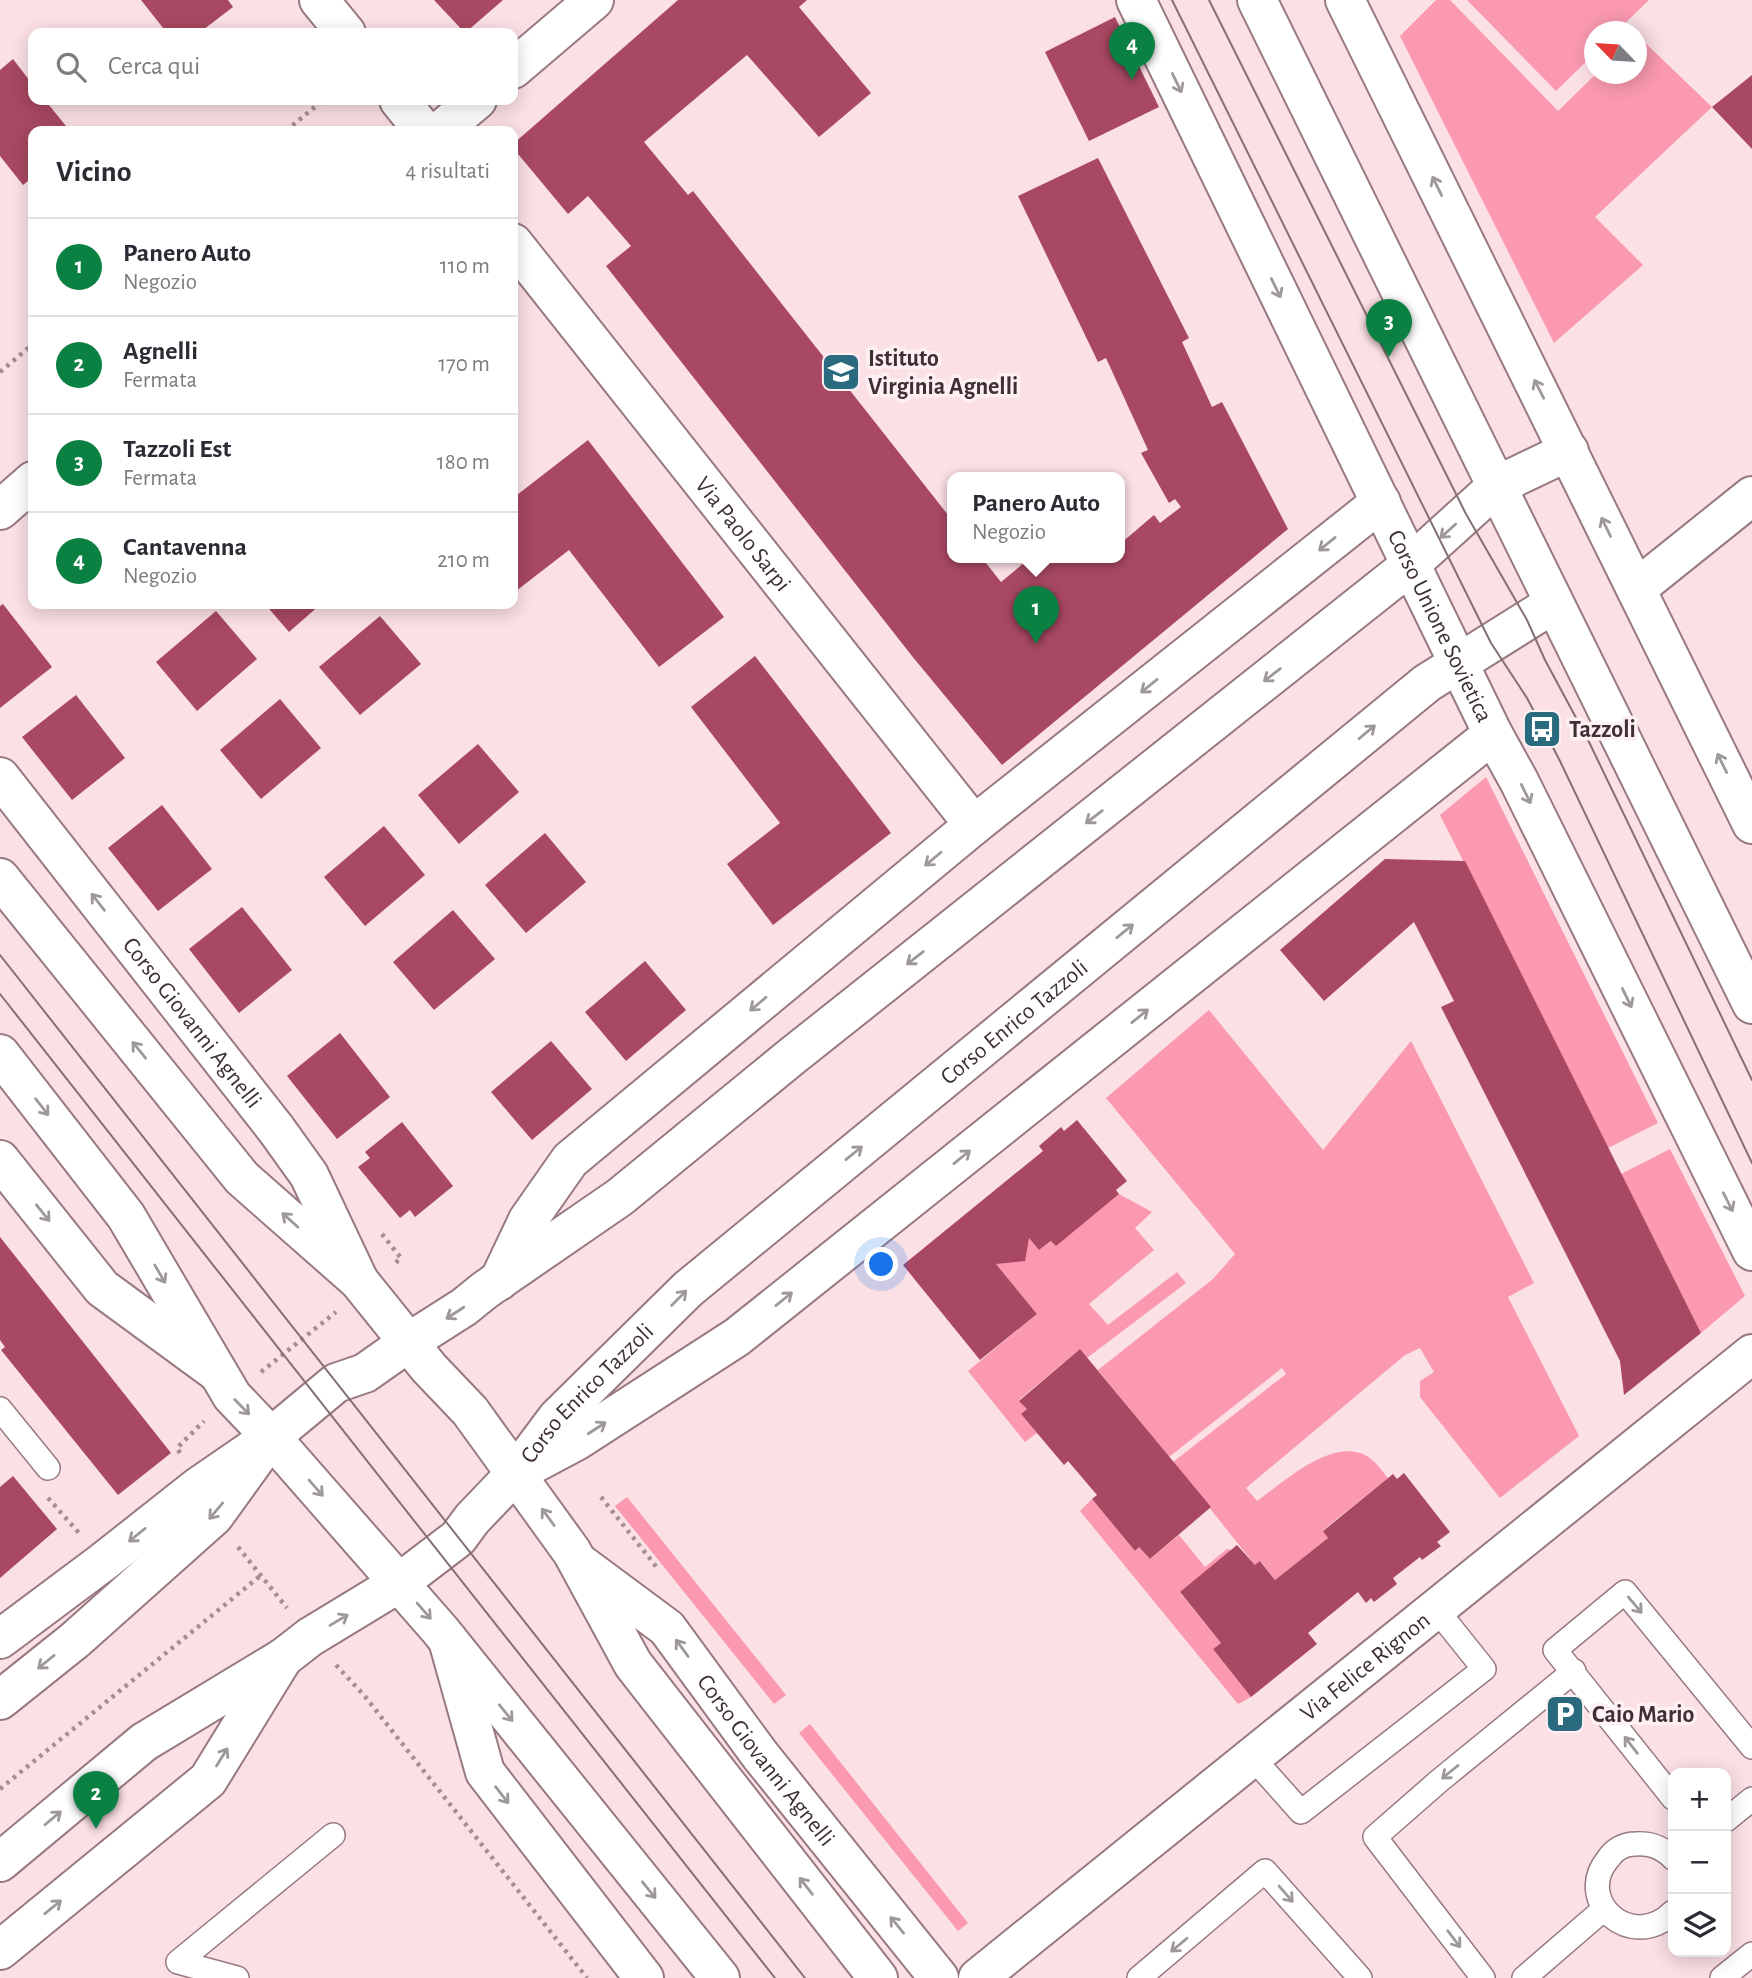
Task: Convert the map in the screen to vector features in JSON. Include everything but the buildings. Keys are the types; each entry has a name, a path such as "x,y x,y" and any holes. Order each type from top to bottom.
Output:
{"street":[{"path":"319,0 342,28"},
{"path":"518,65 594,0"},
{"name":"Corso Unione Sovietica","path":"1136,0 1493,734 1519,780 1752,1251"},
{"path":"1257,0 1752,1004"},
{"path":"1345,0 1752,824"},
{"path":"403,105 420,126"},
{"path":"446,126 471,105"},
{"name":"Via Paolo Sarpi","path":"518,249 974,825"},
{"path":"0,1700 75,1640 206,1501 271,1437 336,1383 365,1373 620,1197 791,1057 1411,565 1498,485 1569,451"},
{"path":"0,510 28,485"},
{"path":"1636,589 1752,496"},
{"path":"499,1281 528,1220 570,1160 974,825 1381,502"},
{"name":"Corso Enrico Tazzoli","path":"516,1472 558,1418 688,1289 1427,683 1553,604"},
{"name":"Corso Enrico Tazzoli","path":"516,1472 576,1441 737,1337 1493,734"},
{"name":"Corso Giovanni Agnelli","path":"0,777 276,1129 309,1175 359,1281"},
{"name":"Corso Giovanni Agnelli","path":"0,878 242,1178 359,1281 439,1380 470,1411 560,1533 633,1664 878,1978"},
{"path":"0,1054 126,1216 232,1396 448,1640 720,1978"},
{"path":"0,1160 102,1288 218,1373"},
{"name":"Via Felice Rignon","path":"978,1978 1752,1354"},
{"path":"0,1862 144,1742 399,1583 458,1538 516,1472"},
{"path":"0,1639 103,1562 206,1501"},
{"name":"Corso Giovanni Agnelli","path":"578,1562 667,1628 760,1755 939,1978"},
{"path":"448,1640 485,1772 644,1978"},
{"path":"0,1950 208,1780 296,1648"}],"lane":[{"path":"0,1409 8,1436 48,1468"},
{"path":"1668,1792 1555,1650 1625,1592 1752,1747"},
{"path":"1252,1757 1301,1812 1484,1669 1436,1609"},
{"path":"1483,1978 1375,1837 1574,1671"},
{"path":"1731,1816 1752,1799"},
{"path":"237,1978 178,1962 333,1835"},
{"path":"1668,1854 1646,1843 1629,1844 1613,1852 1603,1864 1597,1879 1598,1895 1604,1909 1616,1921 1632,1928 1648,1928 1668,1917"},
{"path":"1139,1978 1265,1871 1360,1978"},
{"path":"1524,1978 1604,1909"},
{"path":"1722,1978 1752,1954"}],"path":[{"path":"292,126 317,105"},
{"path":"0,372 28,348"},
{"path":"265,1369 319,1325"},
{"path":"177,1448 206,1501 260,1576 296,1648 363,1695 587,1978"},
{"path":"48,1468 33,1480 103,1562"},
{"path":"0,1789 260,1576"}],"shaded area":[{"path":"1436,0 1450,0 1558,111 1586,84 1647,84 1647,45 1712,107 1595,217 1643,265 1554,343 1400,36"},
{"path":"1467,0 1649,0 1627,21 1584,21 1584,64 1556,91"},
{"path":"1486,777 1658,1123 1608,1148 1440,815"},
{"path":"1209,1010 1323,1150 1411,1041 1534,1283 1508,1297 1579,1436 1500,1498 1420,1397 1420,1381 1434,1372 1420,1348 1405,1355 1246,1488 1257,1501 1293,1474 1322,1457 1351,1451 1368,1457 1388,1478 1323,1530 1328,1538 1275,1580 1261,1561 1255,1565 1173,1462 1286,1374 1282,1368 1169,1457 1098,1370 1213,1279 1235,1254 1106,1098"},
{"path":"1670,1149 1745,1296 1701,1333 1621,1174"},
{"path":"1119,1194 1152,1212 1135,1228 1154,1250 1089,1304 1108,1325 1177,1272 1186,1283 1087,1358 1080,1349 1019,1400 1027,1409 1021,1414 1037,1433 1025,1442 968,1371 1037,1314 996,1264 1029,1238 1039,1250"},
{"path":"627,1497 786,1695 774,1704 615,1506"},
{"path":"1092,1499 1135,1551 1139,1547 1150,1559 1179,1535 1205,1567 1227,1549 1232,1550 1180,1593 1221,1643 1213,1649 1251,1697 1238,1704 1080,1511"},
{"path":"810,1724 968,1923 958,1931 799,1733"}],"tram line":[{"path":"1172,0 1491,643 1527,698 1559,759 1752,1163"},
{"path":"1209,0 1466,514 1527,620 1589,742 1752,1080"},
{"path":"0,955 805,1978"},
{"path":"0,994 775,1978"}],"place":[{"name":"Cantavenna","path":"1132,80"},
{"name":"Tazzoli Est","path":"1389,357"},
{"name":"Istituto Virginia Agnelli","path":"841,372"},
{"name":"Panero Auto","path":"1036,644"},
{"name":"Tazzoli","path":"1542,729"},
{"name":"Caio Mario","path":"1565,1714"},
{"name":"Agnelli","path":"96,1829"}]}
